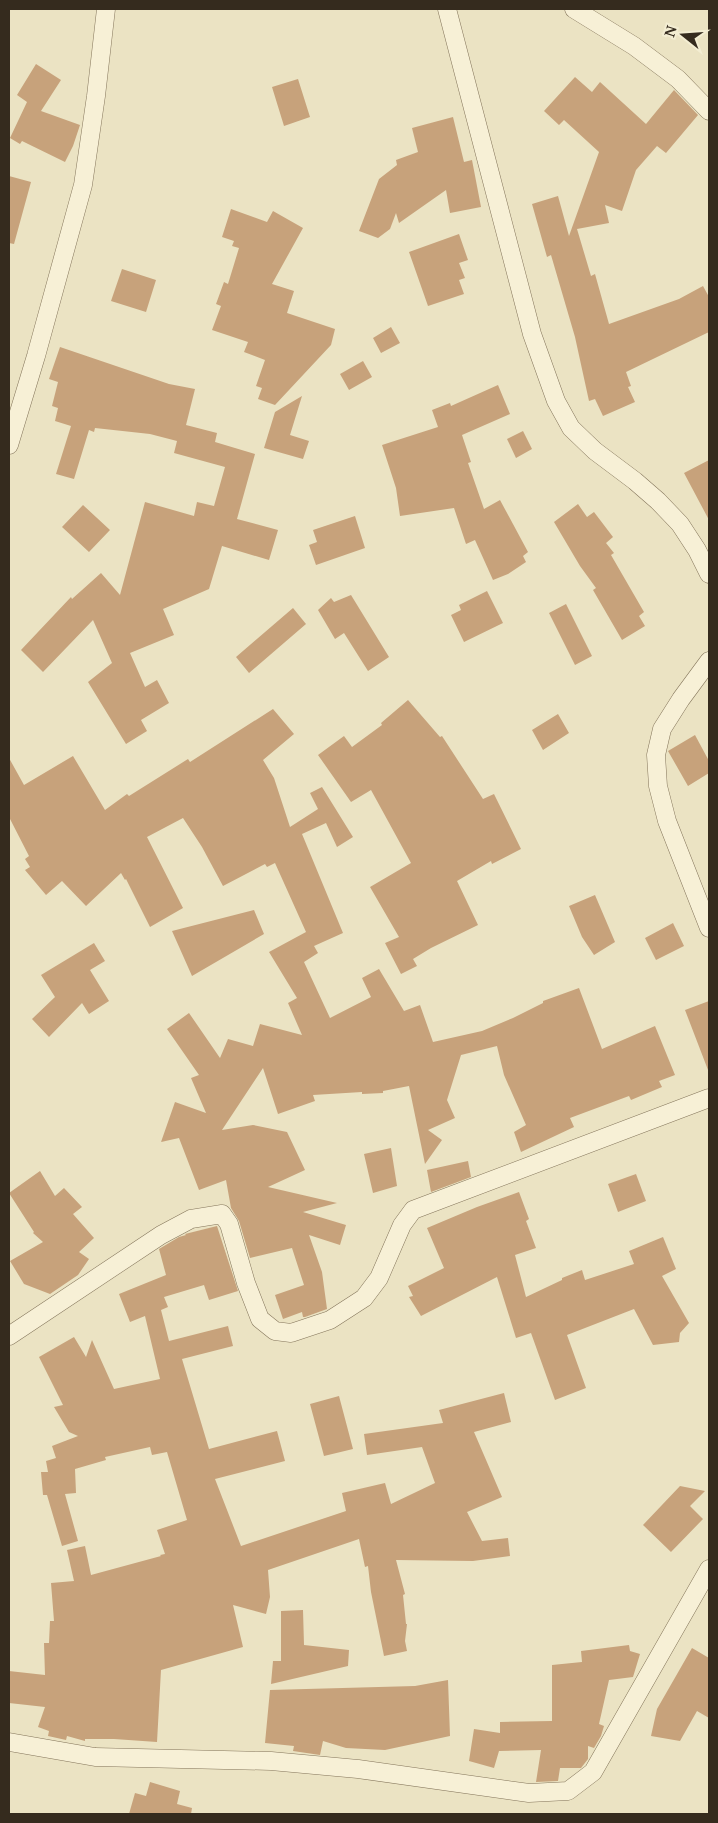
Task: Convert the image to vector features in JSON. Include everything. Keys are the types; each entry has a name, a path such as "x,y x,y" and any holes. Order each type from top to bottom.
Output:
{"street":[{"path":"9,446 83,185 106,9"},
{"path":"447,9 532,334 556,401 571,428 595,451 652,496 680,524 697,550 709,574"},
{"path":"574,9 634,46 678,79 709,111"},
{"path":"709,661 680,699 662,729 656,755 658,786 667,821 709,928"},
{"path":"9,1336 161,1235 191,1219 213,1214 222,1214 229,1224 246,1284 260,1319 274,1330 291,1333 330,1320 364,1298 378,1278 402,1225 413,1210 709,1098"},
{"path":"9,1742 95,1757 271,1761 358,1768 529,1793 568,1791 593,1772 709,1569"}],"building":[{"path":"36,64 61,80 41,111 80,125 65,162 22,141 20,144 10,138 27,102 17,95"},
{"path":"575,77 592,92 600,82 646,124 674,90 698,115 666,153 657,146 636,170 622,211 605,205 609,223 577,229 591,276 595,274 609,324 679,299 703,286 709,297 709,332 626,372 631,386 628,387 635,402 603,416 595,399 589,401 575,337 551,255 547,257 532,204 558,196 569,236 599,152 564,120 559,125 544,111"},
{"path":"298,79 310,117 284,126 272,87"},
{"path":"453,117 464,162 472,160 481,207 450,213 446,190 399,223 396,213 390,229 378,238 359,231 379,179 397,165 396,160 418,152 412,128"},
{"path":"9,176 31,182 14,244 9,243"},
{"path":"231,209 267,222 273,211 303,228 272,284 294,291 287,313 335,329 331,345 275,405 258,399 262,388 256,386 265,360 244,352 248,342 212,330 221,306 216,304 224,282 228,284 239,248 232,246 234,241 222,237"},
{"path":"459,234 468,260 459,263 465,278 459,280 464,294 428,306 409,252"},
{"path":"122,269 156,280 146,312 111,301"},
{"path":"391,327 400,343 381,353 373,338"},
{"path":"60,347 169,384 195,389 186,425 217,433 215,442 255,454 237,519 278,530 269,560 222,546 209,589 163,609 174,635 130,653 145,687 157,680 169,703 141,720 147,731 126,744 88,682 112,663 93,620 43,672 21,650 71,597 72,599 101,573 120,595 145,502 194,516 197,502 214,506 225,467 174,453 177,441 150,434 95,428 94,432 89,430 74,479 56,474 71,426 55,421 58,408 52,406 58,382 49,379"},
{"path":"363,361 372,377 349,390 340,374"},
{"path":"498,385 510,414 462,435 471,462 468,463 484,509 500,500 528,552 523,556 526,562 508,574 493,580 475,540 466,544 454,508 400,516 396,488 382,445 438,427 432,410 450,403 451,406"},
{"path":"302,396 290,435 309,441 303,459 264,448 275,412"},
{"path":"523,431 532,449 516,458 507,439"},
{"path":"709,460 709,520 684,473"},
{"path":"578,504 587,517 594,512 613,537 606,543 614,553 611,555 644,612 639,616 645,626 622,640 593,590 596,588 580,566 554,522"},
{"path":"83,505 110,530 89,552 62,527"},
{"path":"355,516 365,548 316,565 309,545 317,542 313,530"},
{"path":"487,591 503,623 464,642 451,615 461,610 459,605"},
{"path":"351,595 389,657 368,671 344,633 335,639 318,610 331,598 334,602"},
{"path":"566,604 592,656 575,665 549,613"},
{"path":"293,608 306,624 249,673 236,657"},
{"path":"408,700 440,737 442,736 483,799 494,794 521,849 492,864 491,861 457,881 478,925 413,959 417,966 401,974 385,943 399,937 370,887 411,863 371,790 351,802 318,755 344,736 352,747 382,725 381,723"},
{"path":"273,709 294,734 263,760 274,778 290,827 318,809 310,793 322,787 353,837 337,847 326,823 302,834 343,933 314,946 318,953 304,962 330,1018 371,997 362,978 379,969 404,1011 420,1005 433,1042 482,1031 513,1018 543,1003 543,1001 579,988 602,1049 655,1026 675,1075 659,1081 662,1087 631,1100 629,1096 570,1118 574,1127 521,1152 514,1132 526,1125 504,1075 497,1046 461,1055 447,1100 455,1118 428,1130 442,1140 425,1164 409,1086 383,1091 383,1093 362,1094 362,1092 313,1095 315,1101 278,1114 263,1068 222,1130 253,1125 287,1132 305,1170 268,1187 337,1203 303,1212 346,1225 340,1245 309,1235 322,1272 327,1309 305,1317 303,1317 302,1312 283,1319 275,1295 304,1285 292,1248 250,1258 239,1221 231,1208 226,1180 199,1190 179,1138 161,1142 175,1102 206,1113 191,1078 199,1075 167,1029 189,1013 220,1058 228,1039 253,1046 260,1024 302,1035 288,1003 297,998 269,952 306,932 275,863 267,867 265,864 223,886 202,847 183,818 147,837 183,908 150,927 126,879 121,873 86,906 62,881 46,895 25,870 30,867 25,859 29,856 9,817 9,758 24,785 73,756 105,810 127,794 129,796 188,759 190,762"},
{"path":"558,714 569,733 543,750 532,730"},
{"path":"695,735 709,761 709,773 688,786 668,751"},
{"path":"595,895 615,942 594,955 582,937 569,906"},
{"path":"254,910 264,934 192,976 172,931"},
{"path":"673,923 684,946 656,960 645,938"},
{"path":"94,943 105,961 90,970 109,1001 89,1014 82,1003 49,1037 32,1019 55,997 41,975"},
{"path":"709,1001 709,1070 708,1070 685,1010"},
{"path":"391,1148 397,1186 373,1193 364,1154"},
{"path":"468,1161 471,1177 431,1192 427,1170"},
{"path":"40,1171 55,1196 64,1188 82,1207 73,1214 94,1238 79,1252 89,1259 78,1275 50,1294 24,1284 10,1261 43,1242 33,1233 9,1193"},
{"path":"636,1174 646,1201 618,1212 608,1184"},
{"path":"519,1192 529,1219 526,1221 536,1248 515,1255 526,1297 582,1270 585,1280 634,1264 629,1251 663,1237 676,1269 662,1276 689,1323 680,1333 679,1342 653,1345 634,1309 567,1335 586,1388 555,1400 531,1333 516,1338 497,1277 421,1316 409,1297 413,1296 408,1286 444,1268 427,1228"},
{"path":"217,1226 238,1291 209,1300 204,1285 164,1297 168,1307 161,1310 169,1341 228,1326 233,1346 182,1359 209,1449 277,1431 285,1461 215,1479 241,1546 346,1511 342,1493 385,1483 391,1504 435,1483 422,1447 367,1455 364,1434 443,1423 439,1410 504,1393 511,1422 474,1432 502,1497 467,1512 482,1541 508,1538 510,1556 473,1561 396,1560 405,1594 403,1595 407,1624 405,1641 407,1651 384,1656 371,1592 368,1566 365,1567 359,1539 268,1570 270,1597 266,1614 233,1605 243,1647 161,1670 157,1742 114,1739 85,1739 85,1741 67,1736 66,1740 48,1736 49,1731 38,1727 45,1707 9,1703 9,1671 45,1675 44,1643 49,1643 50,1621 54,1621 51,1583 74,1581 67,1550 85,1546 91,1575 165,1554 157,1530 187,1520 167,1452 152,1455 150,1447 105,1457 106,1460 75,1469 76,1493 65,1494 78,1541 62,1546 47,1495 43,1495 41,1472 48,1472 46,1461 56,1458 52,1446 78,1436 69,1432 54,1407 63,1405 39,1357 74,1337 86,1357 92,1340 114,1389 160,1379 145,1316 130,1322 119,1294 166,1275 159,1249 185,1234"},
{"path":"339,1396 353,1449 324,1456 310,1404"},
{"path":"680,1486 705,1491 690,1506 703,1519 671,1552 643,1525"},
{"path":"303,1610 304,1645 349,1650 348,1666 271,1684 273,1661 281,1661 281,1611"},
{"path":"629,1645 630,1651 640,1654 633,1677 609,1680 599,1724 604,1726 601,1736 594,1748 588,1746 588,1759 581,1768 560,1768 558,1781 536,1782 541,1750 499,1751 494,1768 469,1761 474,1729 500,1733 500,1722 552,1721 552,1665 582,1662 581,1651"},
{"path":"692,1648 709,1658 709,1718 697,1711 680,1741 651,1736 657,1709"},
{"path":"448,1680 450,1736 385,1750 346,1748 323,1741 320,1755 293,1751 294,1746 265,1743 270,1690 415,1686"},
{"path":"150,1782 180,1791 177,1804 192,1808 191,1814 129,1814 135,1793 146,1796"}]}
